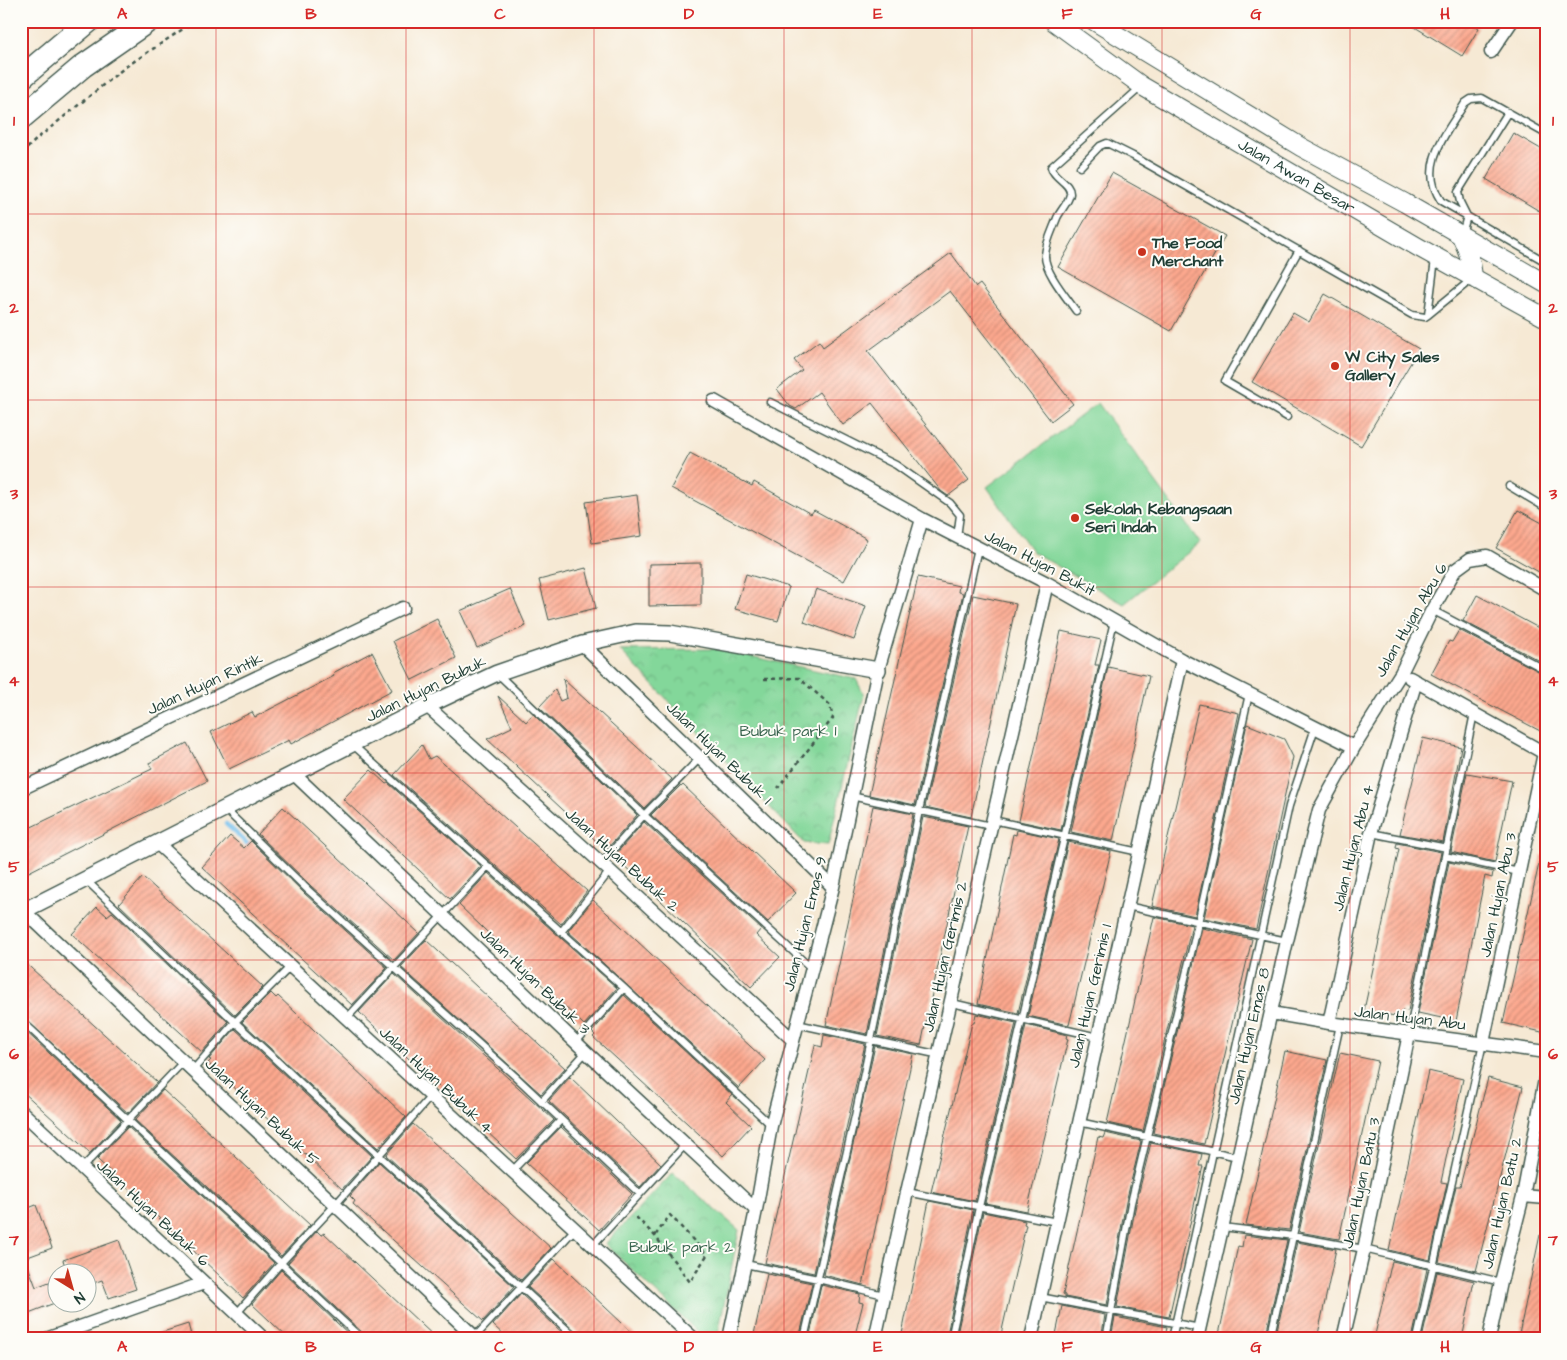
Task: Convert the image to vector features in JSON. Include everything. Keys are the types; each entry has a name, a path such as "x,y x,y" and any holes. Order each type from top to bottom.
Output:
{"highway":[{"path":"21,78 89,21"},
{"path":"21,118 83,66 148,21"}],"main road":[{"name":"Jalan Awan Besar","path":"1053,21 1135,82 1473,278 1546,318"},
{"name":"Jalan Awan Besar","path":"1094,21 1301,147 1405,203 1546,284"},
{"path":"1461,236 1468,252 1473,278"}],"street":[{"path":"1491,52 1512,21"},
{"name":"Jalan Hujan Bukit","path":"714,401 922,519 1047,583 1182,660 1354,747"},
{"name":"Jalan Hujan Emas 9","path":"729,1339 756,1210 771,1126 833,886 878,670 922,519"},
{"name":"Jalan Hujan Abu 6","path":"1354,747 1401,674 1432,610 1455,570 1470,559 1487,556 1546,590"},
{"name":"Jalan Hujan Gerimis 2","path":"875,1339 1047,583"},
{"name":"Jalan Hujan Rintik","path":"21,789 403,608"},
{"name":"Jalan Hujan Bubuk","path":"23,912 427,706 497,673 582,644 636,632 670,633 878,670"},
{"name":"Jalan Hujan Bubuk 1","path":"582,644 833,886"},
{"name":"Jalan Hujan Gerimis 1","path":"1031,1339 1182,660"},
{"path":"1401,674 1545,753"},
{"name":"Jalan Hujan Abu 4","path":"1334,1024 1372,833 1416,681"},
{"name":"Jalan Hujan Bubuk 2","path":"427,706 606,867 792,1040"},
{"name":"Jalan Hujan Emas 8","path":"1199,1333 1287,941 1320,810 1354,747"},
{"name":"Jalan Hujan Abu 3","path":"1483,1043 1545,753"},
{"name":"Jalan Hujan Bubuk 3","path":"294,774 586,1052 756,1210"},
{"name":"Jalan Hujan Bubuk 4","path":"157,843 694,1339"},
{"name":"Jalan Hujan Bubuk 5","path":"23,912 336,1204 476,1338"},
{"name":"Jalan Hujan Abu","path":"1271,1013 1334,1024 1546,1052"},
{"name":"Jalan Hujan Batu 3","path":"1343,1339 1409,1034"},
{"name":"Jalan Hujan Batu 2","path":"1489,1339 1501,1282 1541,1122 1546,1074"},
{"name":"Jalan Hujan Bubuk 6","path":"21,1111 264,1339"},
{"path":"1523,1196 1546,1198"},
{"path":"46,1339 204,1283"}],"lane":[{"path":"1076,311 1048,269 1045,256 1050,236 1061,210 1070,196 1067,186 1056,178 1051,167 1135,82"},
{"path":"1546,134 1482,98 1471,99 1465,103 1434,154 1432,174 1433,185 1441,201 1546,262"},
{"path":"1461,236 1467,216 1460,202 1458,192 1508,112"},
{"path":"1080,167 1100,146 1107,143 1412,315 1425,317 1473,278"},
{"path":"1287,417 1224,381 1299,250"},
{"path":"1428,315 1435,256"},
{"path":"770,402 896,465 950,503 960,515 957,537"},
{"path":"1509,486 1546,508"},
{"path":"804,1339 871,1040 918,811 978,548"},
{"path":"1432,610 1546,670"},
{"path":"951,1339 979,1207 1114,621"},
{"path":"497,673 644,816 811,968"},
{"path":"1106,1339 1131,1203 1198,922 1249,694"},
{"path":"1409,1034 1474,713"},
{"path":"1172,1339 1289,806 1315,728"},
{"path":"352,744 624,988 771,1126"},
{"path":"561,932 644,816 700,758"},
{"path":"851,796 918,811 1064,836 1139,852"},
{"path":"224,809 390,971 517,1078 640,1194"},
{"path":"1372,833 1447,848"},
{"path":"1445,856 1519,872"},
{"path":"346,1019 488,866"},
{"path":"86,880 234,1022 578,1339"},
{"path":"1127,906 1287,941"},
{"path":"82,1168 128,1120 234,1022 290,967"},
{"path":"576,1042 624,988"},
{"path":"952,1003 1098,1037"},
{"path":"21,1020 362,1339"},
{"path":"797,1024 940,1055"},
{"path":"1270,1339 1334,1024"},
{"path":"1417,1339 1483,1043"},
{"path":"541,1102 586,1052"},
{"path":"237,1313 431,1096"},
{"path":"512,1172 561,1120"},
{"path":"1079,1122 1238,1157"},
{"path":"593,1245 686,1144"},
{"path":"907,1192 1057,1222"},
{"path":"1223,1227 1292,1236 1364,1249 1501,1282"},
{"path":"476,1338 575,1229"},
{"path":"745,1264 884,1295"},
{"path":"1040,1297 1175,1323 1199,1333"}],"path":[{"path":"21,154 39,137 124,68 195,21"},
{"path":"764,679 799,678 830,705 833,718 778,788"},
{"path":"636,1217 655,1236 690,1282 707,1255 670,1215 655,1236"}],"green space":[{"path":"1098,403 1200,543 1124,604 1033,552 987,487"},
{"name":"Bubuk park 1","path":"717,649 856,679 864,695 828,845 804,843 620,650"},
{"name":"Bubuk park 2","path":"673,1173 739,1230 718,1334 705,1339 605,1244"}],"building":[{"path":"1405,21 1468,21 1479,28 1462,56"},
{"path":"1513,133 1546,152 1546,215 1486,179"},
{"name":"The Food Merchant","path":"1112,173 1225,236 1171,331 1058,267"},
{"path":"951,253 976,287 980,284 1073,404 1051,421 950,291 868,351 969,480 948,496 941,491 872,403 843,425 819,392 796,409 790,406 777,389 802,370 794,360 819,341 823,347"},
{"name":"W City Sales Gallery","path":"1325,294 1419,349 1361,446 1252,382 1293,313 1309,322"},
{"path":"690,453 752,486 754,482 811,514 814,510 867,539 844,581 671,488"},
{"path":"637,495 642,536 592,543 586,502"},
{"path":"1518,510 1546,525 1546,576 1496,548"},
{"path":"701,563 701,605 649,606 649,564"},
{"path":"586,568 596,608 549,620 539,580"},
{"path":"746,574 789,587 778,621 735,609"},
{"path":"918,577 959,586 958,592 963,593 915,805 869,795"},
{"path":"510,589 526,626 477,648 460,611"},
{"path":"816,589 866,606 854,640 804,622"},
{"path":"973,595 1016,604 971,817 925,807"},
{"path":"1477,595 1546,632 1546,664 1463,621"},
{"path":"437,619 456,658 412,680 393,641"},
{"path":"1459,630 1546,675 1546,734 1431,674 1449,641 1452,642"},
{"path":"1061,631 1101,640 1095,665 1099,665 1061,830 1019,821"},
{"path":"372,652 392,690 291,744 289,740 229,769 211,732 252,712 255,717 334,676 333,673"},
{"path":"1108,667 1149,676 1113,841 1071,832"},
{"path":"563,679 672,779 644,808 539,707 555,690 560,701 567,698"},
{"path":"498,696 526,722 533,714 637,815 606,850 487,739 512,727"},
{"path":"1199,704 1239,713 1195,916 1152,906"},
{"path":"1247,724 1284,739 1293,757 1256,929 1204,918"},
{"path":"1423,738 1461,747 1443,842 1400,834"},
{"path":"187,743 207,781 21,876 21,832 152,769 149,763"},
{"path":"422,745 429,759 435,756 587,891 561,924 394,775"},
{"path":"371,770 481,866 450,899 343,799"},
{"path":"1467,773 1512,781 1495,862 1451,852"},
{"path":"683,785 796,893 768,922 651,815"},
{"path":"873,806 913,814 867,1034 826,1025"},
{"path":"283,807 419,933 394,960 311,886 258,834"},
{"path":"923,817 968,826 921,1045 877,1036"},
{"path":"644,822 761,929 756,935 780,957 751,987 614,856"},
{"path":"1017,830 1059,839 1018,1013 978,1004 1013,834 1016,835"},
{"path":"230,836 244,848 251,841 305,894 387,968 352,1005 202,867"},
{"path":"1068,842 1111,851 1069,1025 1028,1016"},
{"path":"1397,843 1441,852 1408,1011 1402,1010 1400,1017 1364,1010 1399,849 1396,848"},
{"path":"1541,855 1546,856 1546,1033 1503,1023"},
{"path":"1449,862 1493,872 1492,878 1485,876 1456,1021 1418,1013"},
{"path":"488,873 617,988 584,1025 459,905"},
{"path":"143,877 263,987 235,1015 119,904"},
{"path":"593,900 765,1060 739,1088 568,931"},
{"path":"97,907 107,916 112,912 228,1022 202,1052 72,934"},
{"path":"1154,917 1192,925 1143,1131 1107,1123"},
{"path":"1202,928 1252,939 1204,1144 1153,1133"},
{"path":"426,940 565,1068 541,1094 401,967"},
{"path":"21,959 157,1082 128,1113 21,1015"},
{"path":"394,974 554,1120 516,1159 359,1012"},
{"path":"271,993 276,998 278,996 406,1117 378,1148 242,1022"},
{"path":"624,995 732,1095 726,1102 751,1126 723,1156 593,1037 595,1035 592,1032"},
{"path":"976,1014 1016,1023 975,1201 931,1192 972,1023 974,1023"},
{"path":"1026,1025 1067,1035 1066,1038 1068,1039 1027,1211 985,1203"},
{"path":"21,1027 121,1120 90,1153 21,1090"},
{"path":"235,1029 372,1156 342,1189 208,1063 211,1060 209,1059"},
{"path":"824,1035 865,1044 814,1273 765,1263 815,1045 822,1047"},
{"path":"875,1046 913,1054 863,1285 824,1275"},
{"path":"1285,1051 1327,1060 1289,1230 1246,1225"},
{"path":"1340,1053 1378,1061 1339,1239 1299,1232"},
{"path":"1428,1071 1463,1079 1441,1182 1447,1183 1430,1260 1389,1250"},
{"path":"570,1077 661,1164 640,1187 549,1101"},
{"path":"1488,1078 1523,1087 1476,1271 1439,1262 1456,1186 1460,1186"},
{"path":"163,1090 310,1225 281,1256 135,1120"},
{"path":"413,1124 551,1248 521,1280 386,1155"},
{"path":"128,1127 274,1263 243,1298 97,1159"},
{"path":"561,1127 632,1194 599,1230 526,1163"},
{"path":"1105,1133 1141,1141 1126,1202 1107,1305 1065,1297 1063,1294 1098,1137 1103,1138"},
{"path":"1151,1143 1202,1154 1199,1166 1203,1166 1169,1317 1117,1307 1136,1204"},
{"path":"379,1162 514,1287 483,1321 353,1204 355,1201 350,1196"},
{"path":"929,1201 973,1210 946,1339 901,1339"},
{"path":"36,1205 52,1248 25,1258 36,1287 48,1282 48,1306 21,1316 21,1211"},
{"path":"983,1212 1025,1221 1024,1224 1026,1225 1000,1339 956,1339"},
{"path":"317,1231 321,1235 324,1233 437,1339 367,1339 288,1263"},
{"path":"1244,1235 1287,1240 1265,1339 1218,1339 1238,1246 1242,1247"},
{"path":"1540,1235 1546,1235 1546,1339 1518,1339"},
{"path":"119,1240 136,1289 109,1298 102,1280 98,1281 98,1262 64,1262 63,1260"},
{"path":"1297,1242 1336,1249 1317,1339 1275,1339"},
{"path":"554,1259 639,1339 582,1339 528,1287"},
{"path":"1392,1261 1427,1269 1412,1339 1374,1339"},
{"path":"281,1270 354,1339 289,1339 252,1304"},
{"path":"1437,1272 1474,1281 1462,1339 1422,1339"},
{"path":"767,1274 812,1283 799,1339 753,1339"},
{"path":"821,1285 860,1294 859,1302 863,1303 854,1339 809,1339"},
{"path":"521,1294 569,1339 508,1339 493,1325"},
{"path":"1062,1306 1105,1315 1101,1339 1055,1339"},
{"path":"1115,1317 1167,1327 1164,1339 1111,1339"},
{"path":"188,1324 192,1339 150,1339 150,1336"}],"waterway":[{"path":"226,824 252,848"}],"place":[{"name":"The Food Merchant","path":"1142,252"},
{"name":"W City Sales Gallery","path":"1335,366"},
{"name":"Sekolah Kebangsaan Seri Indah","path":"1075,518"}]}
